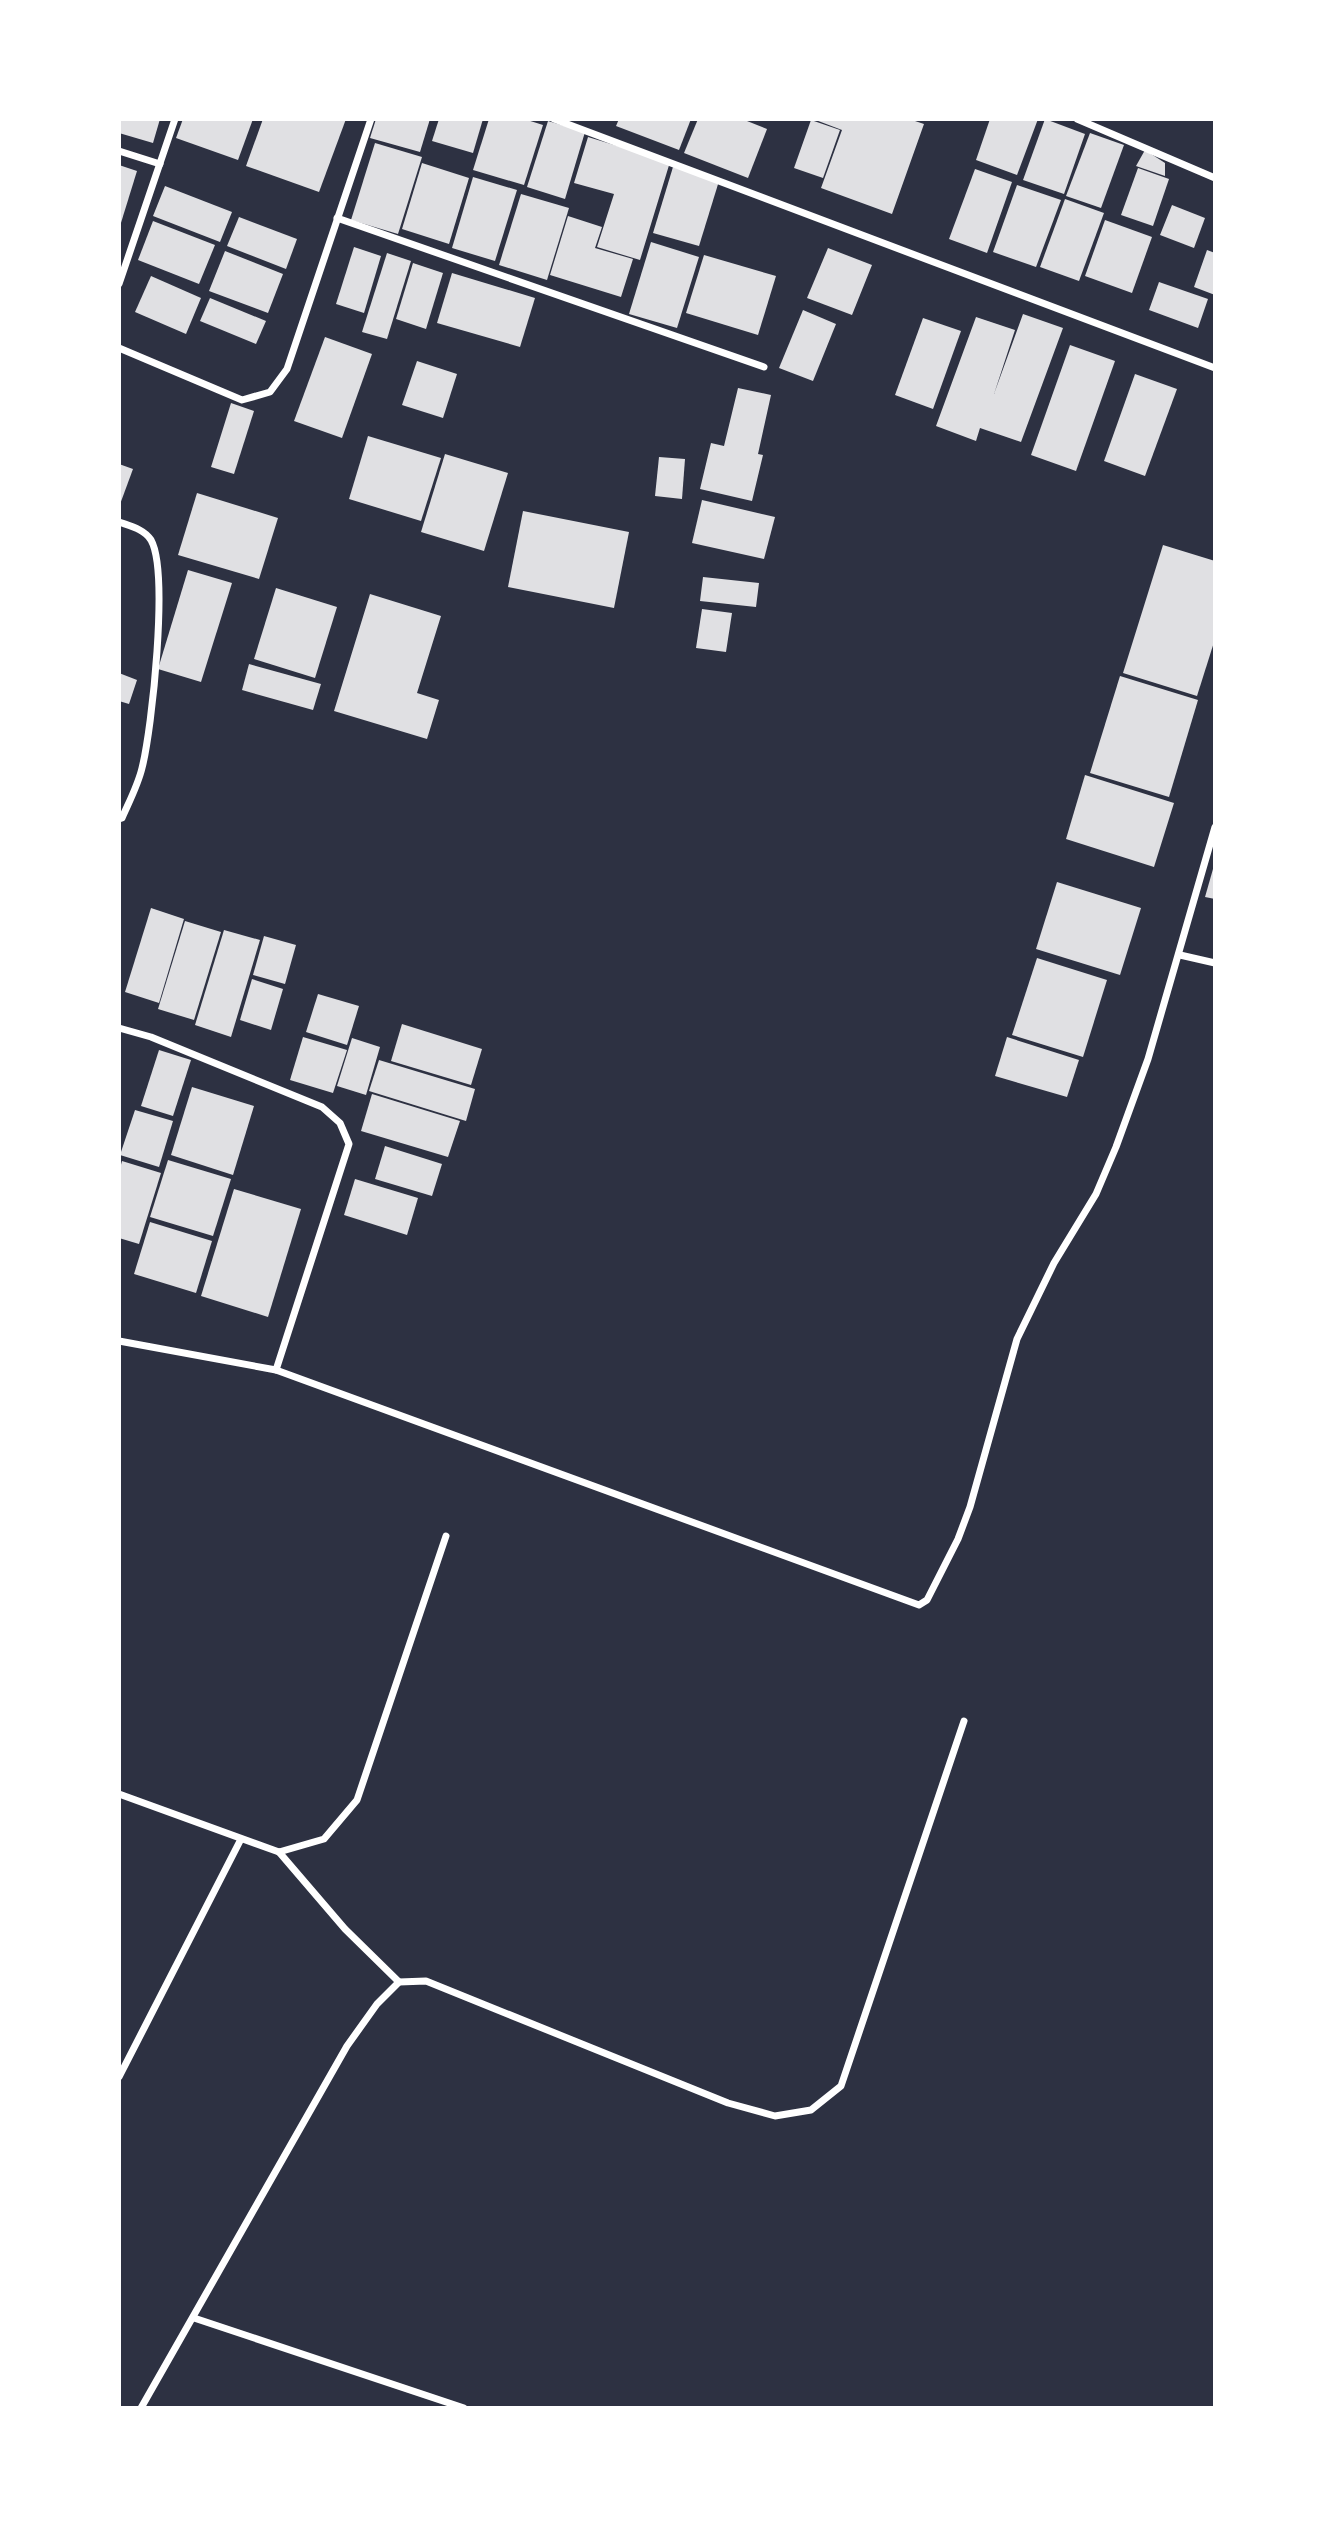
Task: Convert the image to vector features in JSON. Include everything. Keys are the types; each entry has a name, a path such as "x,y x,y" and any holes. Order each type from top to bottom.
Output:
{"street":[{"path":"119,284 175,119"},
{"path":"119,348 242,400 270,392 287,369 371,119"},
{"path":"554,119 1215,368"},
{"path":"1077,119 1215,178"},
{"path":"119,151 160,164"},
{"path":"337,218 764,367"},
{"path":"119,522 137,528 150,539 159,564 160,617 142,768 119,819"},
{"path":"119,1341 276,1370 919,1605 927,1600 958,1539 1017,1339 1054,1263 1096,1194 1116,1147 1148,1059 1215,827"},
{"path":"1180,955 1215,964"},
{"path":"119,1028 151,1037 322,1107 340,1123 349,1144 276,1370"},
{"path":"279,1852 324,1839 357,1800 446,1536"},
{"path":"141,2408 347,2046 377,2004 399,1982 426,1981 728,2103 775,2116 811,2110 841,2086 964,1721"},
{"path":"119,1794 279,1852 345,1929 399,1982"},
{"path":"119,2077 123,2062 241,1839"},
{"path":"194,2318 464,2408"}],"building":[{"path":"119,119 160,119 153,143 119,133"},
{"path":"183,119 253,119 238,160 176,138"},
{"path":"263,119 346,119 319,192 246,166"},
{"path":"376,119 430,119 420,152 370,138"},
{"path":"439,119 483,119 473,153 432,141"},
{"path":"489,119 524,119 543,125 524,185 473,170"},
{"path":"619,119 691,119 679,150 616,126"},
{"path":"698,119 742,119 767,129 748,178 684,153"},
{"path":"813,119 909,119 924,124 892,214 821,188 842,130"},
{"path":"990,119 1038,119 1017,175 976,160"},
{"path":"1045,119 1085,134 1064,194 1023,180"},
{"path":"811,120 840,130 823,178 794,168"},
{"path":"548,121 585,132 565,199 527,187"},
{"path":"1090,133 1124,145 1101,208 1066,196"},
{"path":"588,137 670,162 640,260 597,247 614,194 574,183"},
{"path":"375,143 422,157 398,234 351,220"},
{"path":"1145,150 1165,163 1165,176 1136,166"},
{"path":"422,163 469,178 449,244 402,229"},
{"path":"119,165 137,171 120,226 119,226"},
{"path":"673,167 719,181 699,246 653,233"},
{"path":"1138,168 1169,179 1153,226 1121,215"},
{"path":"975,169 1012,182 987,253 949,239"},
{"path":"473,177 517,190 495,261 452,248"},
{"path":"1017,185 1061,200 1036,267 993,252"},
{"path":"165,186 232,212 220,242 153,216"},
{"path":"521,194 569,208 547,280 499,265"},
{"path":"1065,199 1104,213 1079,281 1040,267"},
{"path":"1172,205 1205,218 1194,248 1160,235"},
{"path":"568,216 602,227 595,248 633,259 621,297 550,275"},
{"path":"239,217 297,239 286,269 227,246"},
{"path":"1105,220 1152,237 1132,293 1085,276"},
{"path":"153,221 215,245 199,284 138,260"},
{"path":"651,242 699,257 677,328 629,314"},
{"path":"354,247 381,256 364,313 336,304"},
{"path":"828,248 872,265 852,315 807,298"},
{"path":"1207,250 1215,253 1215,295 1194,287"},
{"path":"225,251 283,274 268,313 209,291"},
{"path":"387,253 411,261 387,339 362,332"},
{"path":"704,255 776,276 758,335 686,313"},
{"path":"413,263 443,273 426,329 396,319"},
{"path":"452,273 535,298 520,347 437,323"},
{"path":"151,276 201,298 186,334 135,312"},
{"path":"1159,282 1208,299 1198,328 1149,310"},
{"path":"210,298 266,321 256,344 200,321"},
{"path":"803,310 836,324 813,381 779,368"},
{"path":"1023,314 1063,328 1021,442 980,428 976,441 936,426 976,317 1015,330 994,394"},
{"path":"923,318 961,331 933,409 895,395"},
{"path":"325,337 372,354 342,438 294,421"},
{"path":"1070,345 1115,361 1076,471 1031,455"},
{"path":"417,361 457,374 443,418 402,405"},
{"path":"1135,374 1177,389 1145,476 1104,461"},
{"path":"738,388 771,395 758,454 763,455 752,501 700,489 711,443 724,446"},
{"path":"231,403 254,411 234,474 211,467"},
{"path":"368,436 441,458 421,521 349,499"},
{"path":"445,454 508,473 484,551 421,532"},
{"path":"659,457 685,459 682,499 655,496"},
{"path":"119,464 133,469 119,507"},
{"path":"197,493 278,518 259,579 178,555"},
{"path":"702,500 775,517 764,559 692,543"},
{"path":"523,511 629,532 614,608 508,587"},
{"path":"1163,545 1215,561 1215,639 1197,696 1123,673"},
{"path":"188,570 232,583 201,682 158,669"},
{"path":"703,577 759,583 756,607 700,601"},
{"path":"276,588 337,607 315,678 254,659"},
{"path":"370,594 441,616 417,693 439,700 427,739 334,711"},
{"path":"702,609 732,613 726,652 696,648"},
{"path":"249,664 321,684 313,710 242,690"},
{"path":"119,673 137,680 129,704 119,701"},
{"path":"1120,676 1198,700 1169,797 1090,773"},
{"path":"1085,775 1174,803 1154,867 1066,839"},
{"path":"1215,862 1215,899 1205,897"},
{"path":"1057,882 1141,908 1120,975 1036,949"},
{"path":"151,908 184,919 159,1003 125,992"},
{"path":"185,921 221,932 194,1020 158,1009"},
{"path":"224,930 260,940 231,1037 195,1025"},
{"path":"264,936 296,945 285,984 253,975"},
{"path":"1037,958 1107,980 1083,1057 1012,1035"},
{"path":"252,979 283,989 271,1030 240,1020"},
{"path":"318,994 359,1006 347,1045 306,1032"},
{"path":"402,1024 482,1049 471,1085 391,1061"},
{"path":"303,1037 347,1050 333,1093 290,1080"},
{"path":"1007,1037 1079,1060 1067,1097 995,1076"},
{"path":"352,1038 380,1047 366,1095 337,1086"},
{"path":"159,1050 191,1060 173,1116 141,1106"},
{"path":"379,1060 475,1089 466,1121 369,1091"},
{"path":"192,1087 254,1106 233,1175 171,1155"},
{"path":"372,1094 460,1121 448,1157 361,1131"},
{"path":"135,1110 173,1121 159,1167 120,1155"},
{"path":"385,1146 442,1164 432,1196 375,1179"},
{"path":"168,1160 231,1179 213,1236 150,1217"},
{"path":"122,1161 161,1173 139,1244 119,1238 119,1172"},
{"path":"355,1179 418,1198 407,1235 344,1215"},
{"path":"234,1189 301,1209 268,1317 201,1296"},
{"path":"150,1222 212,1241 196,1293 134,1274"}]}
